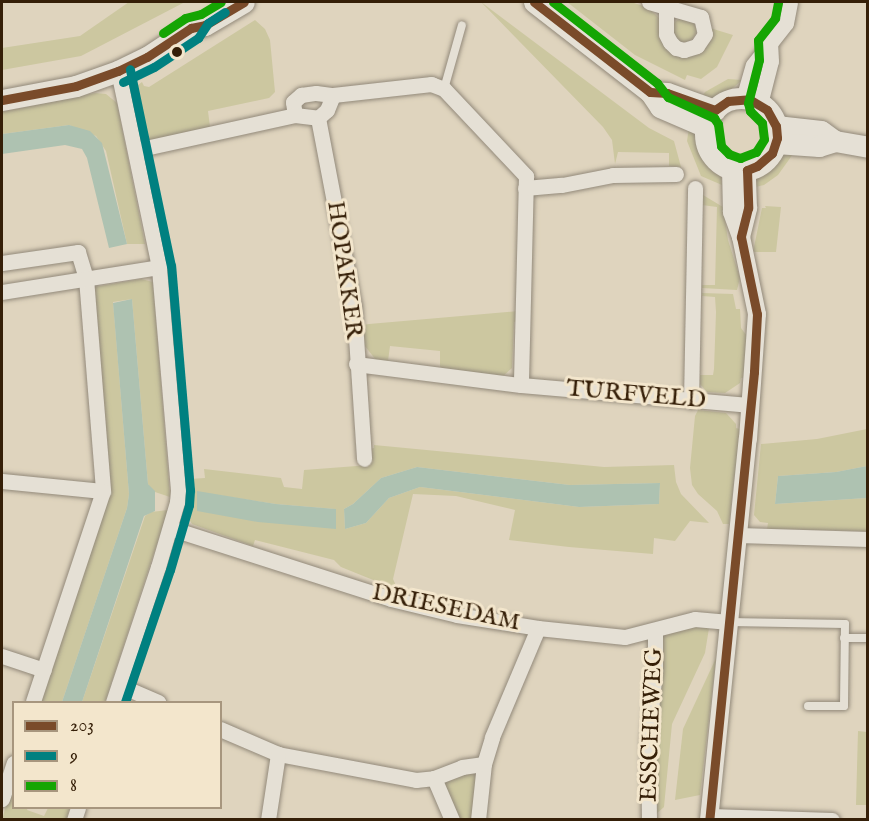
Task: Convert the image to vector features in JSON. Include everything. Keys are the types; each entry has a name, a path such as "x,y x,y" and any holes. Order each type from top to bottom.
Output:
{"main road":[{"path":"191,28 199,15 218,2"},
{"path":"2,100 76,86 118,71 147,57 191,28 205,25 244,2"},
{"path":"534,2 650,92 660,107 710,119"},
{"path":"728,101 752,101 767,110 776,134 765,161 739,169 710,152 705,136 710,119 728,101"},
{"path":"776,134 821,131 834,141 867,147"}],"street":[{"path":"649,2 666,8"},
{"path":"752,101 771,61 770,43 786,23 790,2"},
{"path":"113,701 170,528 177,502 178,476 159,267 118,71"},
{"path":"295,115 293,102 301,95 316,93 333,95 431,84 444,89 526,176 521,385"},
{"path":"136,150 295,115 318,118 327,110 333,95"},
{"name":"HOPAKKER","path":"318,118 354,307 364,459"},
{"path":"739,169 748,208 741,237 757,314 751,405 709,818 832,819"},
{"path":"525,188 562,185 613,174 676,174"},
{"path":"690,401 695,188"},
{"path":"2,263 78,252 86,278 103,491 33,701"},
{"path":"2,292 159,267"},
{"name":"TURFVELD","path":"357,364 521,385 751,405"},
{"path":"2,481 103,491"},
{"name":"DRIESEDAM","path":"170,528 391,599 457,615 538,628 625,637 695,619 729,622"},
{"path":"738,535 867,539"},
{"path":"478,819 484,764 492,737 538,628"},
{"name":"ESSCHEWEG","path":"649,819 648,741 656,669 655,630"},
{"path":"2,656 44,670"},
{"path":"119,685 156,701"},
{"path":"222,730 278,754 416,780 434,778 446,771 484,764"},
{"path":"268,819 278,754"},
{"path":"2,799 12,769"},
{"path":"434,778 452,819"}],"lane":[{"path":"444,89 462,25"},
{"path":"729,622 845,624 844,706 808,706"},
{"path":"844,638 867,638"}],"shaded area":[{"path":"129,2 185,2 81,56 2,70 2,48 80,36"},
{"path":"481,2 649,128 674,141 681,167 669,166 669,153 618,152 615,164 612,140 603,127"},
{"path":"567,2 631,2 649,8 659,18 661,41 665,47 678,55 710,28 733,35 717,67 701,79 687,75 685,80 635,55"},
{"path":"684,18 693,21 696,30 693,39 684,42 675,39 672,30 675,21"},
{"path":"255,20 265,29 270,40 275,92 269,98 208,111 210,127 152,140 140,140 131,100 134,88 142,82 144,86 149,87"},
{"path":"728,79 742,80 724,96 701,99 705,92"},
{"path":"95,93 106,94 117,103 145,244 127,244 106,151 96,136 69,125 2,134 2,112"},
{"path":"69,125 90,131 102,143 127,244 109,248 87,158 82,149 65,145 2,154 2,134"},
{"path":"689,128 698,134 705,152 721,177 722,185 701,176 687,141"},
{"path":"789,152 793,154 778,175 764,185 755,187 755,181 763,169"},
{"path":"703,195 723,207 728,240 740,278 737,290 702,288 702,285 715,285 717,207 702,205"},
{"path":"765,206 781,207 776,252 753,252 762,208 766,208"},
{"path":"141,279 153,282 170,497 152,491 148,484 132,299 113,302 129,494 127,508 62,701 39,701 107,501 94,287"},
{"path":"702,293 733,294 736,309 740,309 741,328 747,336 746,378 741,378 740,383 725,393 707,392 700,384 700,375 713,375 716,312 715,297 702,296"},
{"path":"132,299 148,484 155,491 155,511 144,516 82,701 62,701 127,508 129,494 113,303"},
{"path":"519,311 519,322 514,322 512,368 502,377 444,370 440,367 440,351 390,346 388,361 376,360 361,341 363,325"},
{"path":"698,410 726,413 736,424 736,428 740,429 729,524 723,524 717,511 698,494 692,485 690,468 695,416"},
{"path":"867,429 867,466 836,472 778,476 775,504 867,498 867,531 767,529 768,523 760,522 754,515 761,444 817,439"},
{"path":"374,445 604,467 674,465 676,482 681,494 709,523 690,521 675,541 654,538 653,554 569,547 509,540 515,510 456,496 413,494 393,579 398,590 341,567 334,560 255,540 253,546 192,524 186,514 189,479 205,478 204,469 281,478 284,487 302,489 304,470 370,465 369,449 374,448","holes":["417,467 570,485 660,483 659,504 579,507 420,487 389,498 366,523 345,529 344,509 353,504 381,478","197,492 276,504 335,509 336,528"]},
{"path":"867,466 867,498 775,504 778,476 836,472"},
{"path":"417,467 570,485 660,483 659,504 579,507 420,487 389,498 366,523 345,529 344,509 353,504 381,478"},
{"path":"197,491 276,504 336,509 336,529 258,522 197,511"},
{"path":"168,510 105,701 82,701 145,516 151,512"},
{"path":"693,627 709,628 705,653 672,724 664,807 655,815 653,721 663,676 663,635"},
{"path":"716,658 700,795 675,800 683,729"},
{"path":"858,731 867,732 867,805 856,805"},
{"path":"478,771 471,819 459,819 442,779"},
{"path":"12,784 12,809 28,809 44,816 48,809 70,809 66,819 2,820"}],"transit line":[{"name":"8","path":"163,33 185,18 201,14 221,2"},
{"name":"203","path":"2,100 76,86 118,71 147,57 191,28 205,25 244,2"},
{"name":"203","path":"534,2 650,92 667,93 715,110 728,101 749,99 767,110 776,126 777,138 772,153 757,166 747,170 748,208 741,237 757,314 754,372 709,820"},
{"name":"8","path":"553,2 657,83 668,97 714,118 718,124 721,146 729,154 740,158 756,152 764,139 762,123 750,111 748,103 759,60 758,40 775,18 778,2"},
{"name":"9","path":"123,82 154,67 198,38 208,23 225,12"},
{"name":"9","path":"125,701 170,570 189,505 190,490 171,266 130,69"}]}
